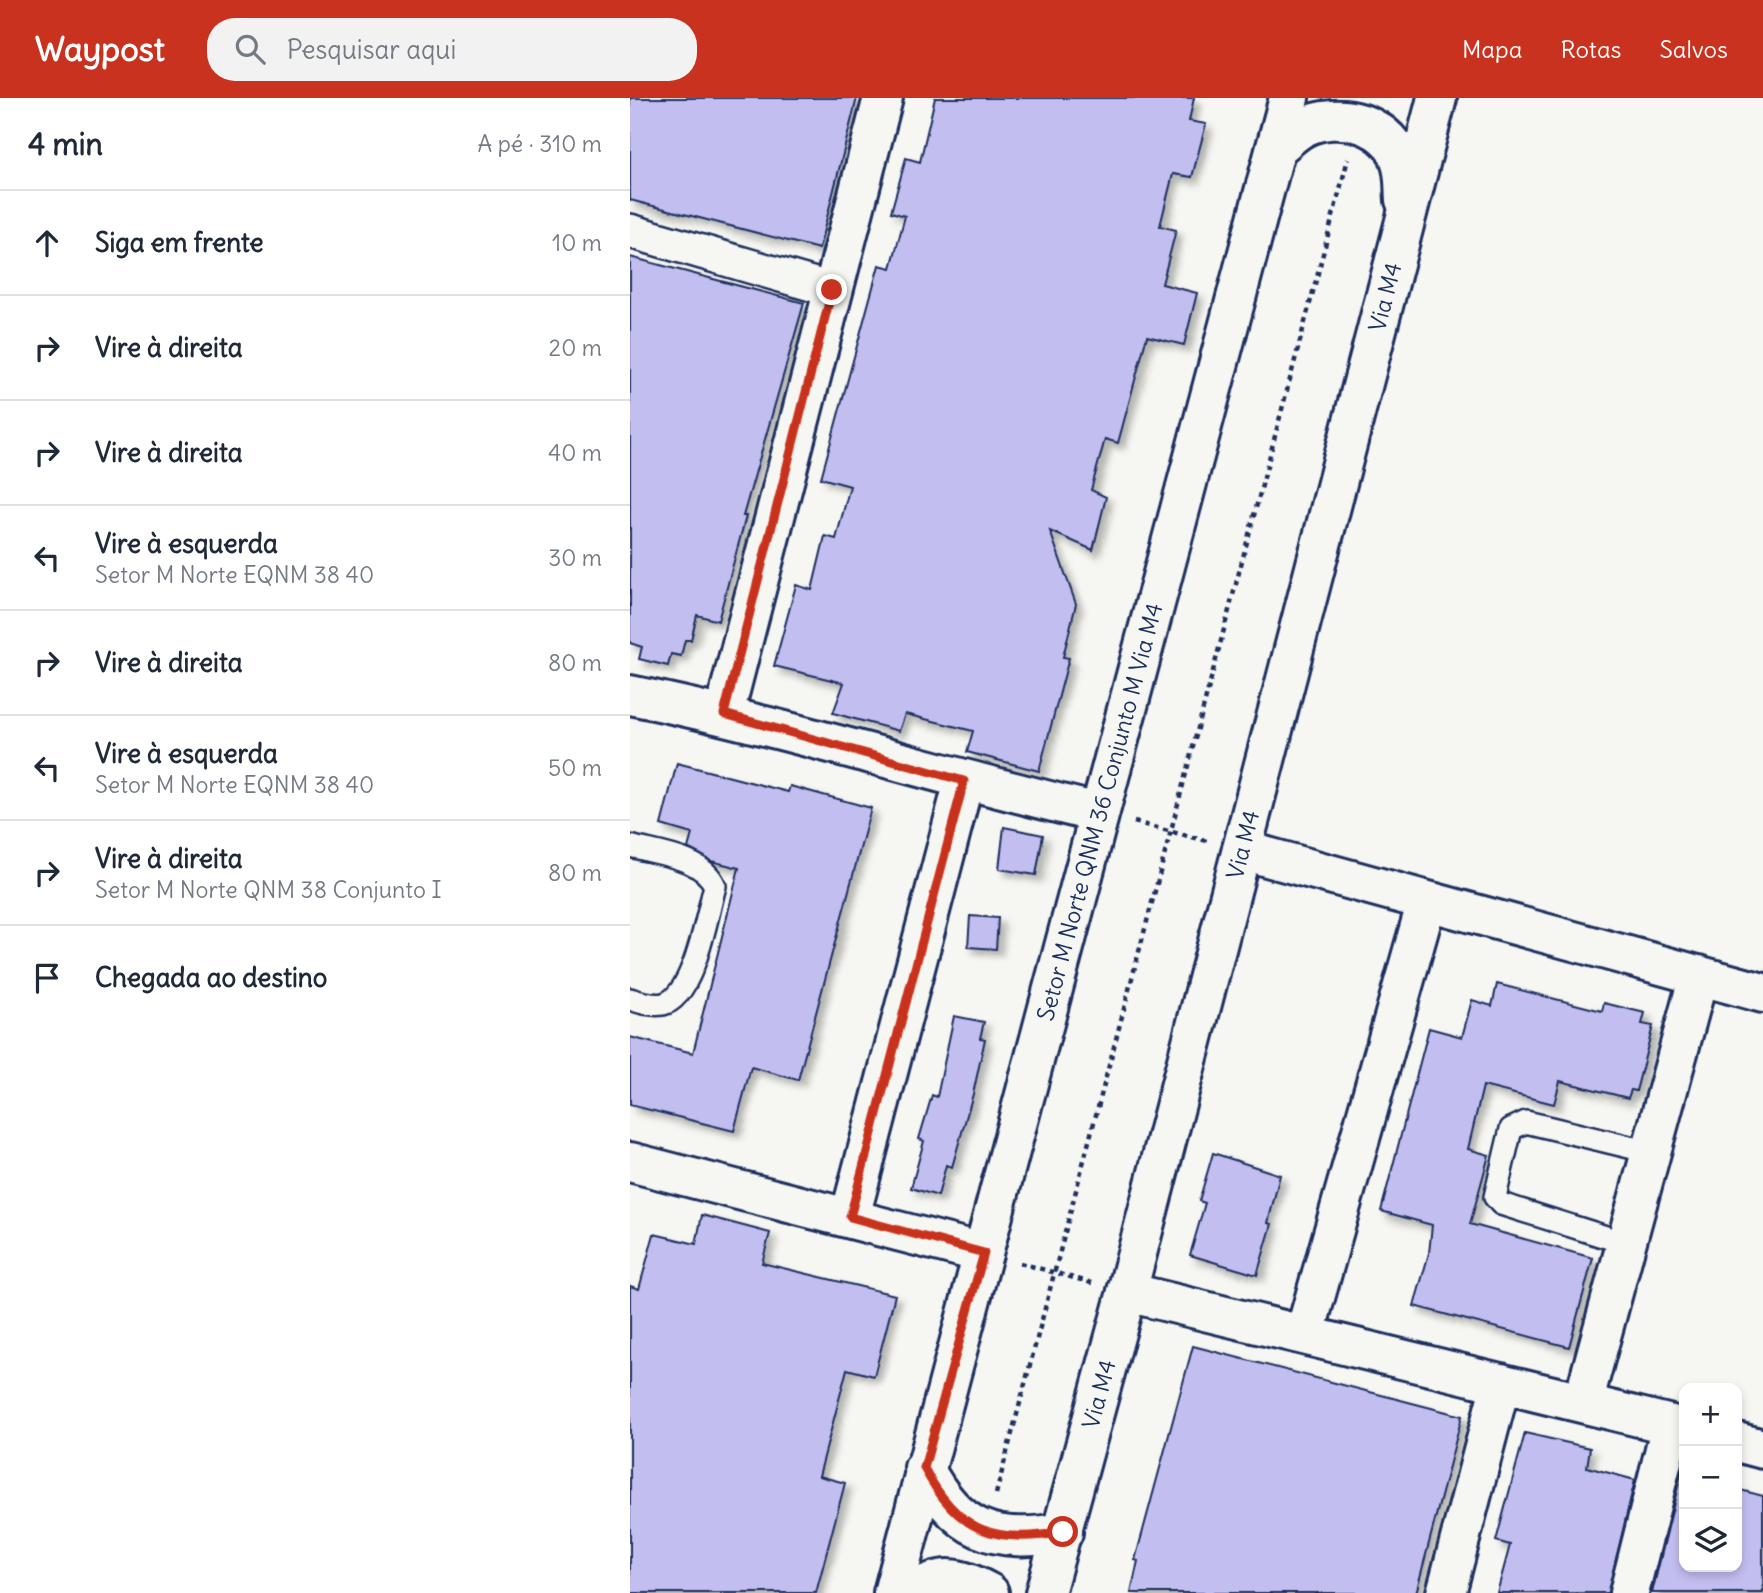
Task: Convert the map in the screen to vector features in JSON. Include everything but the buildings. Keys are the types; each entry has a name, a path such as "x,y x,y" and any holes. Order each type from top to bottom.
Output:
{"street":[{"path":"724,714 883,98"},
{"name":"Setor M Norte QNM 36 Conjunto M Via M4","path":"893,1593 1289,98"},
{"name":"Via M4","path":"1045,1593 1127,1292 1437,98"},
{"path":"1276,148 1301,129 1324,120 1369,125 1389,140 1402,165 1406,212"},
{"path":"630,231 832,290"},
{"path":"630,695 724,714 964,781 1098,813"},
{"path":"850,1217 964,781"},
{"path":"1242,850 1763,993"},
{"path":"1306,1333 1427,901"},
{"path":"1583,1403 1699,975"},
{"path":"630,1162 984,1253"},
{"path":"1127,1292 1306,1333 1678,1427 1629,1593"},
{"path":"1446,1593 1502,1383"},
{"path":"1742,1443 1763,1449"},
{"path":"924,1468 940,1499 962,1519 1000,1537 1032,1538 1063,1532"},
{"path":"910,1593 934,1580 962,1579 989,1593"}],"lane":[{"path":"630,846 694,864 709,873 715,886 690,976 677,995 664,1003 647,1004 630,999"},
{"path":"1625,1243 1501,1204 1495,1197 1496,1187 1511,1129 1526,1122 1650,1152"}],"path":[{"path":"986,1530 1358,122"},
{"path":"1098,813 1242,850"},
{"path":"984,1253 1127,1292"}],"route":[{"path":"832,290 724,714 964,781 850,1217 984,1253 924,1468 940,1499 962,1519 1000,1537 1032,1538 1063,1532"}]}
